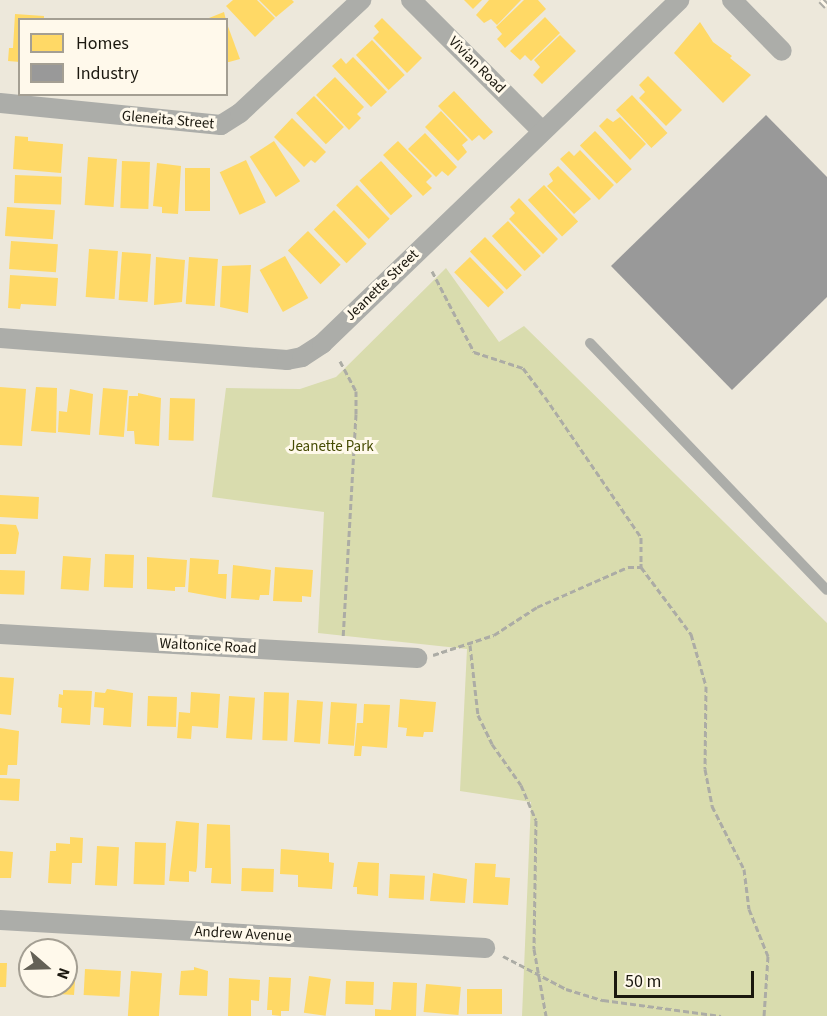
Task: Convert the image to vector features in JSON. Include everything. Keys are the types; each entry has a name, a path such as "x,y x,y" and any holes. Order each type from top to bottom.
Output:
{"street":[{"name":"Gleneita Street","path":"0,103 221,125 240,113 361,0"},
{"name":"Vivian Road","path":"411,0 542,131"},
{"name":"Jeanette Street","path":"0,338 287,360 302,357 322,344 679,0"},
{"path":"732,0 782,51"},
{"name":"Waltonice Road","path":"0,633 417,658"},
{"name":"Andrew Avenue","path":"0,920 485,948"}],"lane":[{"path":"590,343 827,590"}],"path":[{"path":"432,271 474,352 523,368 545,397 641,537 641,567 691,634 703,676 705,769 712,806 744,869 749,909 768,956 764,1016"},
{"path":"340,361 356,391 342,653"},
{"path":"417,658 470,645 494,635 537,607 628,567 641,567"},
{"path":"470,645 478,715 492,744 521,785 536,820 534,949 546,1016"},
{"path":"485,948 566,989 603,1000 721,1016"}],"green space":[{"name":"Jeanette Park","path":"446,268 499,342 524,326 827,623 827,1016 522,1016 531,802 460,791 467,649 318,633 324,512 212,497 226,388 300,389 336,377"}],"building: Homes":[{"path":"233,0 257,0 275,18 255,37 226,6"},
{"path":"259,0 292,0 294,2 276,17"},
{"path":"464,0 482,0 473,9"},
{"path":"489,0 521,0 497,25 491,19 484,23 476,15"},
{"path":"524,0 538,0 546,9 505,48 497,39 502,34 496,27"},
{"path":"224,12 226,18 209,18"},
{"path":"15,14 44,16 44,18 18,18 18,62 8,61 9,48 13,48"},
{"path":"545,17 560,33 531,61 525,55 520,60 510,51"},
{"path":"382,18 422,58 407,73 373,38 379,32 374,26"},
{"path":"700,22 713,42 732,56 730,58 751,75 723,103 674,53"},
{"path":"228,26 240,59 228,62"},
{"path":"560,35 576,51 542,84 533,75 540,67 534,60"},
{"path":"372,40 405,75 389,90 356,55"},
{"path":"353,57 387,92 371,107 332,66 341,58 346,64"},
{"path":"648,76 682,110 666,126 639,98 645,92 639,85"},
{"path":"335,77 364,107 357,114 361,118 349,130 316,95"},
{"path":"454,91 493,132 484,140 479,135 472,141 438,106"},
{"path":"632,95 667,133 651,148 616,110"},
{"path":"314,96 344,127 326,144 296,113"},
{"path":"441,111 468,140 462,145 467,152 458,161 425,127"},
{"path":"620,117 646,144 630,160 599,126 607,118 613,122"},
{"path":"292,118 326,152 315,163 311,160 304,167 274,137"},
{"path":"595,131 632,169 617,184 580,146"},
{"path":"425,133 457,167 448,176 442,171 436,177 408,149"},
{"path":"15,136 28,137 28,141 63,144 61,173 13,169"},
{"path":"274,141 300,181 276,197 250,157"},
{"path":"398,141 432,176 426,182 432,188 423,196 383,155"},
{"path":"580,150 614,185 599,200 560,159 569,151 574,156"},
{"path":"88,157 117,159 114,207 85,205"},
{"path":"246,160 266,203 240,215 220,172"},
{"path":"122,161 150,162 148,209 120,208"},
{"path":"381,161 412,196 391,215 359,180"},
{"path":"157,163 181,166 178,214 162,213 162,207 153,206"},
{"path":"558,166 591,199 574,214 547,186 553,181 549,174"},
{"path":"185,168 210,168 210,211 185,211"},
{"path":"15,175 62,177 61,205 14,203"},
{"path":"357,185 390,219 369,239 336,205"},
{"path":"544,185 578,222 562,237 528,200"},
{"path":"519,198 558,239 543,254 509,219 515,213 510,207"},
{"path":"7,207 55,210 53,239 5,236"},
{"path":"334,210 367,244 347,263 314,229"},
{"path":"508,221 541,256 525,271 492,236"},
{"path":"308,231 341,265 321,284 288,250"},
{"path":"485,237 522,275 507,290 470,252"},
{"path":"11,241 58,244 56,272 9,269"},
{"path":"89,249 118,251 115,299 86,297"},
{"path":"122,252 151,254 148,302 119,300"},
{"path":"285,256 308,298 283,312 260,270"},
{"path":"156,257 185,260 182,302 154,305"},
{"path":"189,257 218,259 215,306 186,304"},
{"path":"470,257 504,292 488,308 454,272"},
{"path":"251,265 248,313 220,307 222,266"},
{"path":"10,275 58,278 56,306 21,304 20,309 8,308"},
{"path":"0,387 26,389 22,446 0,445"},
{"path":"36,387 57,388 56,433 31,431"},
{"path":"103,388 128,390 124,437 99,435"},
{"path":"70,389 93,394 90,435 58,432 59,411 67,412"},
{"path":"138,393 161,398 159,446 135,444 134,431 127,431 129,396 138,396"},
{"path":"170,398 195,399 194,441 169,440"},
{"path":"0,495 39,497 38,519 0,517"},
{"path":"0,524 16,525 19,533 16,554 0,554"},
{"path":"105,554 134,555 133,588 104,587"},
{"path":"63,556 91,558 89,591 61,589"},
{"path":"147,557 187,560 185,587 175,587 175,591 147,589"},
{"path":"190,558 219,560 218,574 227,574 226,599 188,592"},
{"path":"233,565 271,570 269,595 260,595 259,600 231,598"},
{"path":"275,567 313,570 311,597 302,596 302,602 273,601"},
{"path":"0,570 25,571 24,595 0,594"},
{"path":"0,677 14,678 11,715 0,714"},
{"path":"107,689 133,693 131,727 103,725 104,708 94,707 95,692 105,693"},
{"path":"63,690 92,691 90,725 61,723 62,708 58,707 59,694 63,695"},
{"path":"191,692 220,694 218,728 192,726 191,739 177,738 179,712 190,713"},
{"path":"264,692 289,693 287,741 262,740"},
{"path":"148,696 177,697 176,727 147,726"},
{"path":"229,696 255,698 252,740 226,738"},
{"path":"400,699 436,702 433,732 424,732 423,737 406,736 407,728 398,727"},
{"path":"297,700 323,702 320,744 294,742"},
{"path":"331,702 357,704 354,746 328,744"},
{"path":"364,704 390,705 387,748 362,746 361,756 354,756 357,723 363,723"},
{"path":"0,728 19,731 17,765 8,765 7,775 0,775"},
{"path":"0,778 20,779 19,801 0,800"},
{"path":"176,821 199,823 197,867 196,872 189,871 189,882 169,881"},
{"path":"207,824 230,825 231,884 211,883 212,868 205,868"},
{"path":"70,837 83,838 82,863 72,863 71,884 48,883 50,851 56,851 56,843 70,844"},
{"path":"135,842 166,843 165,885 134,884"},
{"path":"97,846 119,847 117,886 95,885"},
{"path":"281,849 329,853 329,862 334,863 332,889 298,887 298,875 280,874"},
{"path":"0,851 13,852 11,878 0,878"},
{"path":"358,862 379,863 378,896 357,894 357,887 353,887"},
{"path":"475,863 496,864 495,877 510,878 508,905 473,903"},
{"path":"242,868 274,869 273,892 241,891"},
{"path":"433,873 467,879 465,903 430,901"},
{"path":"390,874 425,876 424,900 389,898"},
{"path":"0,963 7,963 6,987 0,987"},
{"path":"194,967 208,971 207,996 179,995 181,971 194,970"},
{"path":"85,969 121,971 120,997 84,995"},
{"path":"131,971 162,973 159,1016 128,1016"},
{"path":"309,976 331,979 326,1016 304,1013"},
{"path":"269,977 291,978 289,1011 281,1011 281,1016 272,1015 272,1010 267,1010"},
{"path":"229,978 260,980 259,1001 251,1000 251,1016 228,1016"},
{"path":"346,981 374,982 373,1005 345,1004"},
{"path":"393,982 417,983 416,1016 375,1016 375,1009 391,1010"},
{"path":"426,984 461,987 458,1015 424,1012"},
{"path":"467,989 502,989 502,1014 467,1014"}],"building: Industry":[{"path":"766,115 827,177 827,297 732,390 611,266"}],"railway":[{"path":"821,0 827,6"}]}
